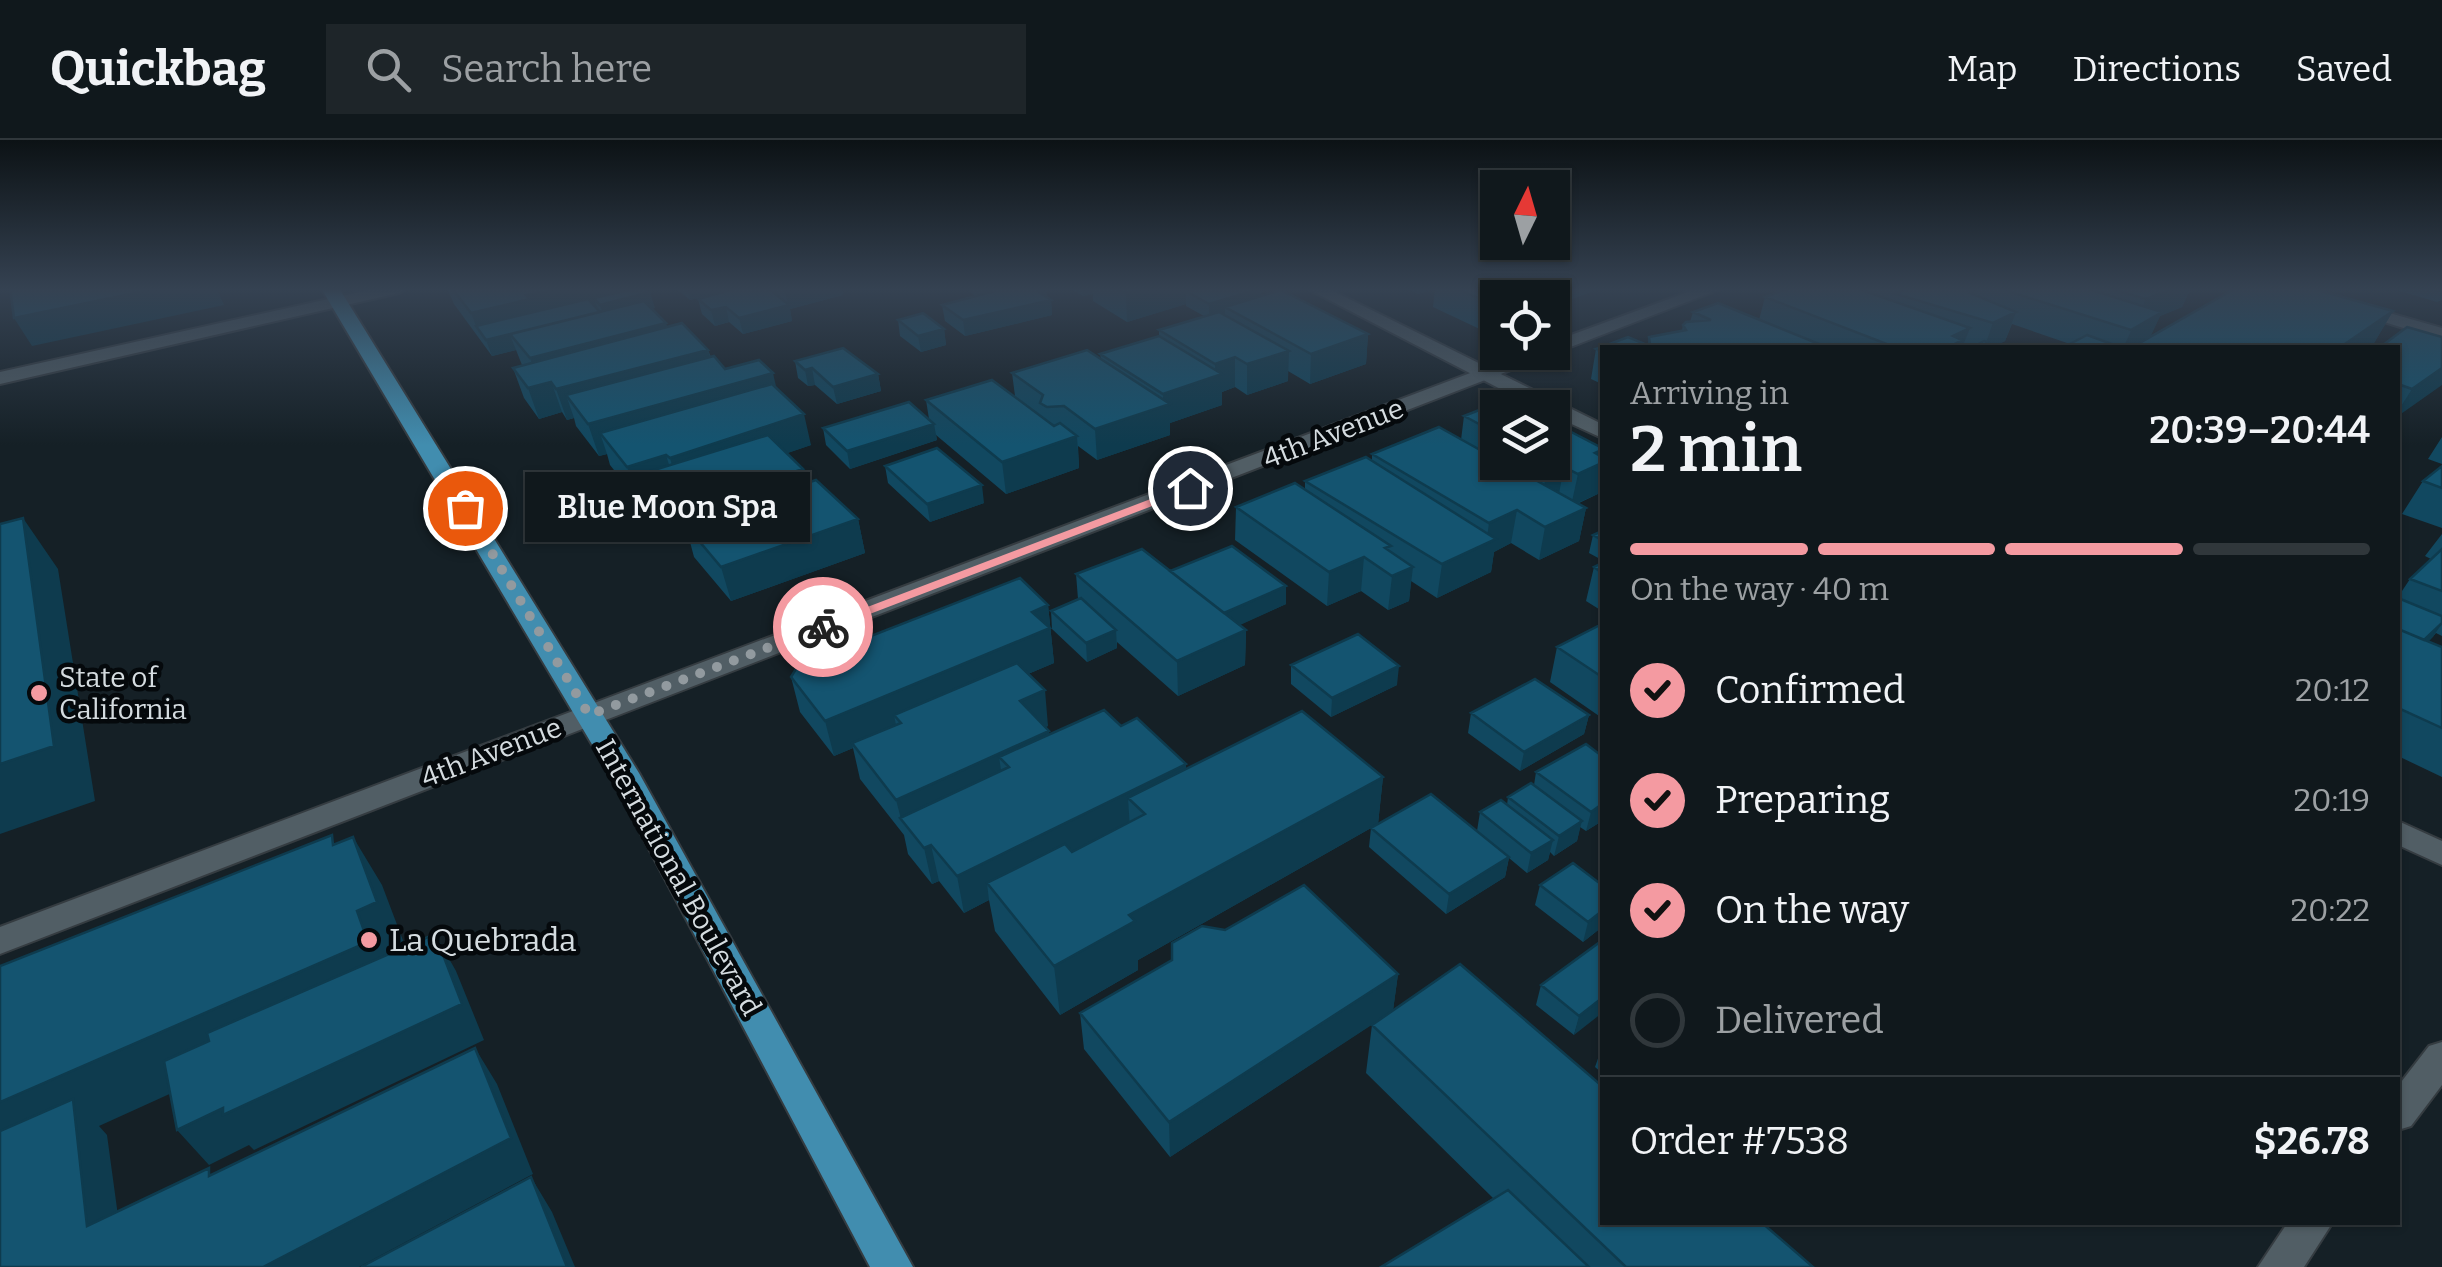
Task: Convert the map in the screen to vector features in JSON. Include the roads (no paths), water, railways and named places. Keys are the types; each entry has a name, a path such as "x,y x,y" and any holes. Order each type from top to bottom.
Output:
{"main road":[{"name":"International Boulevard","path":"362,341 589,715 892,1267"}],"street":[{"path":"0,378 151,341"},
{"path":"1420,341 1600,431"},
{"name":"4th Avenue","path":"0,940 1498,370"},
{"path":"2400,833 2442,854"},
{"path":"2400,1111 2442,1057"},
{"path":"2278,1267 2311,1225"}],"place":[{"name":"Blue Moon Spa","path":"465,508"},
{"name":"State of California","path":"39,693"},
{"name":"La Quebrada","path":"369,940"}]}
